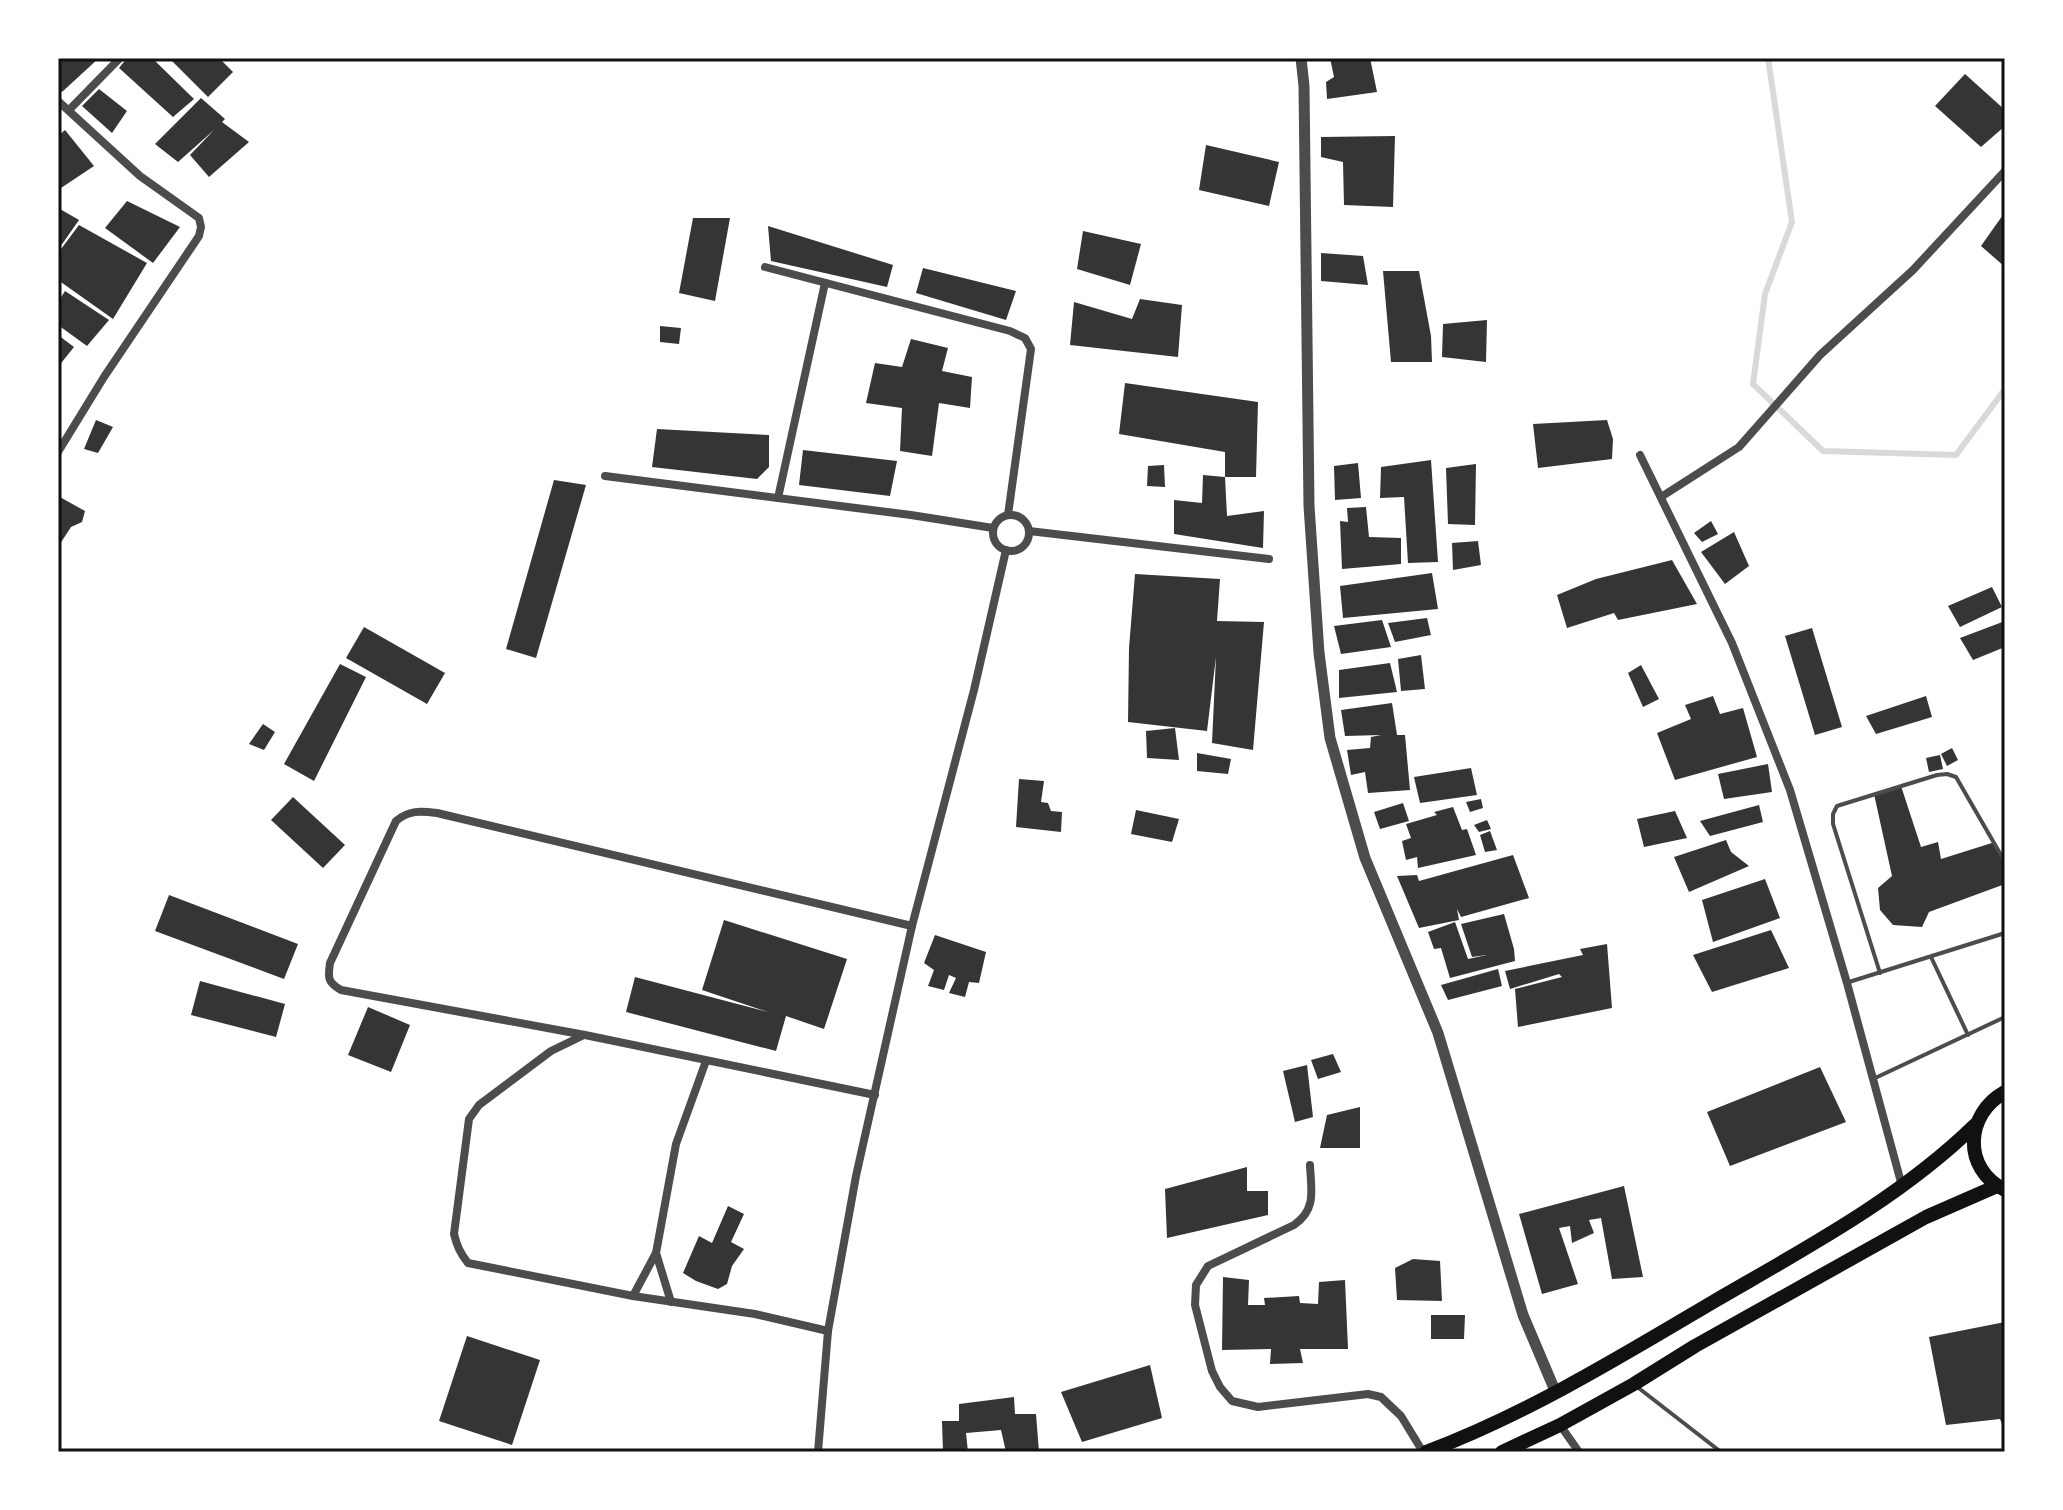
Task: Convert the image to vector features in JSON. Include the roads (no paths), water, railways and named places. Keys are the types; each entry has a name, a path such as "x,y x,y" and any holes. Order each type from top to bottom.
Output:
{"main road":[{"path":"1425,1452 1556,1393 1831,1234 1943,1157 1975,1125 1994,1098 2005,1092"},
{"path":"1502,1452 1560,1425 1634,1384 1695,1346 1926,1217 2001,1188 1981,1170 1973,1148 1975,1125"}],"street":[{"path":"69,110 120,58"},
{"path":"1301,58 1309,506 1319,653 1330,738 1365,858 1438,1033 1523,1315 1556,1393"},
{"path":"58,101 140,176 199,218 201,227 199,236 104,377 58,452"},
{"path":"1661,497 1739,447 1820,355 1913,270 2005,171"},
{"path":"765,267 1010,331 1030,343 1008,515"},
{"path":"778,498 825,283"},
{"path":"1640,455 1732,643 1790,790 1903,1187"},
{"path":"605,476 993,528"},
{"path":"1008,515 1022,519 1029,531 1020,549 1006,550 994,542 993,528 1001,517 1008,515"},
{"path":"1029,531 1269,559"},
{"path":"818,1452 828,1331 856,1176 912,926 974,690 1006,550"},
{"path":"875,1095 585,1035 341,990 332,985 328,975 330,963 396,821 404,814 416,811 437,813 912,926"},
{"path":"585,1035 551,1051 479,1105 469,1119 454,1234 457,1248 468,1263 633,1296 755,1314 828,1331"},
{"path":"633,1296 656,1253 676,1144 706,1061"},
{"path":"1310,1165 1311,1203 1305,1218 1208,1266 1196,1285 1195,1305 1212,1371 1232,1401 1258,1407 1368,1394 1381,1397 1401,1416 1425,1452"},
{"path":"656,1253 671,1302"},
{"path":"1560,1425 1579,1452"}],"lane":[{"path":"1880,973 1833,824 1837,806 1947,774 1956,777 2005,862"},
{"path":"1847,983 2005,933"},
{"path":"1931,957 1968,1035"},
{"path":"1873,1079 2005,1017"},
{"path":"1634,1384 1721,1452"}],"waterway":[{"path":"1768,58 1792,222 1765,294 1753,384 1823,451 1956,455 2005,389"}]}
